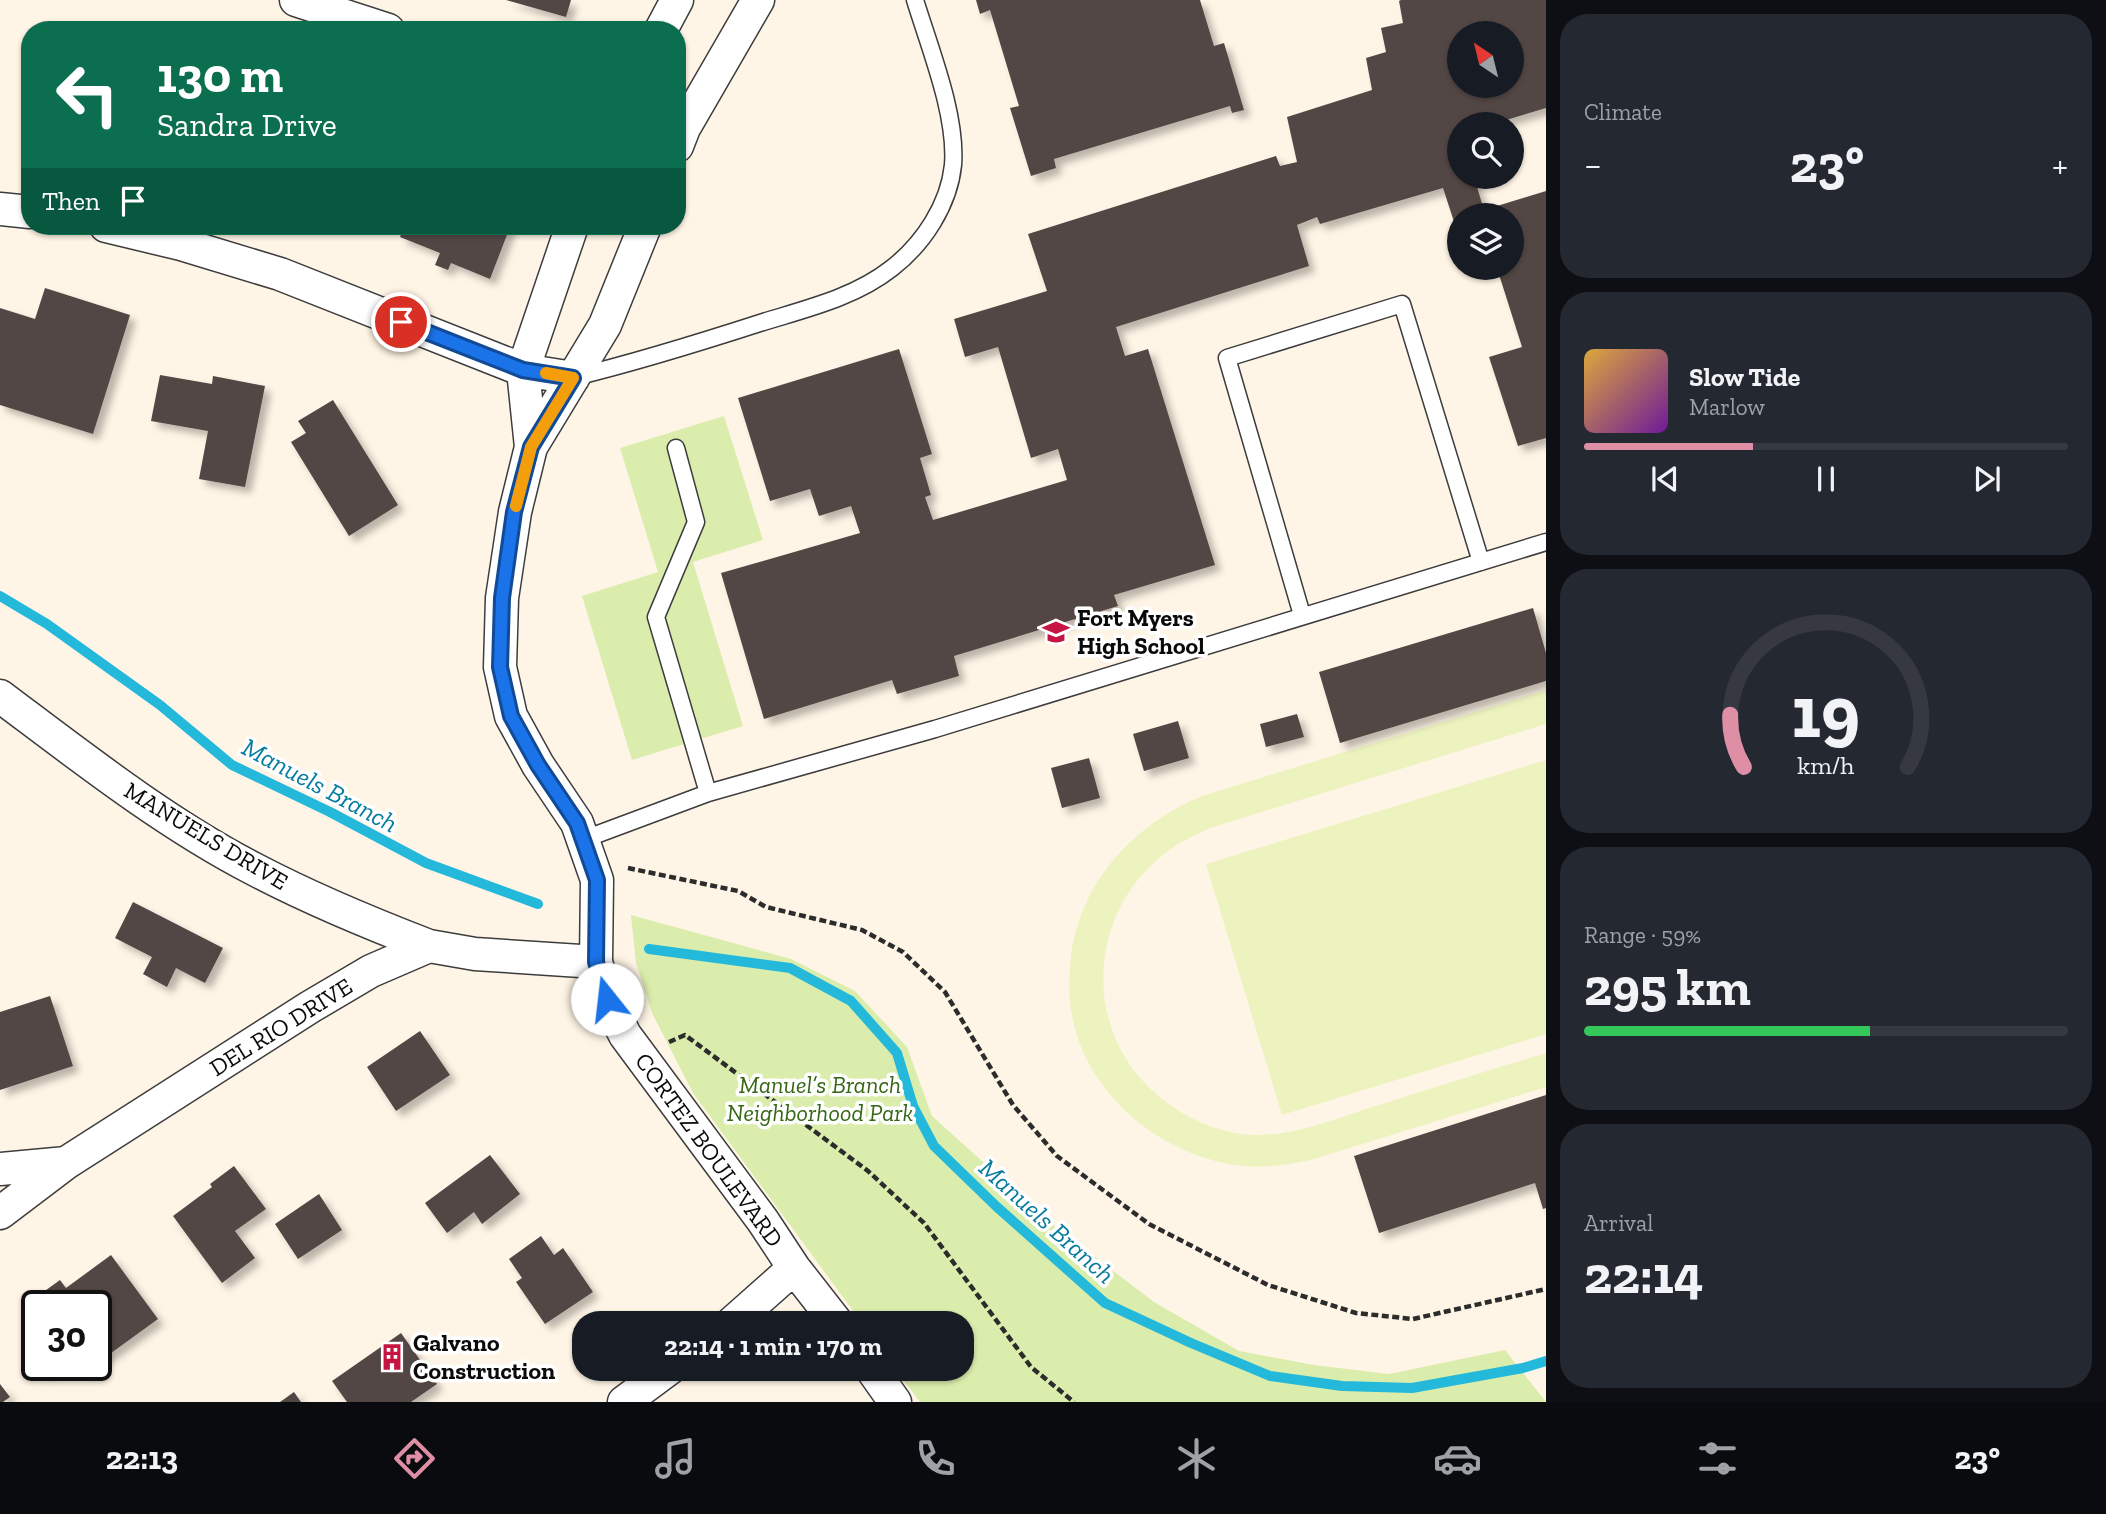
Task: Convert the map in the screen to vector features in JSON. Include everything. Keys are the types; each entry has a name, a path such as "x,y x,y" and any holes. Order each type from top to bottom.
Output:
{"street":[{"path":"296,0 360,21"},
{"path":"666,21 677,0"},
{"path":"686,123 758,0"},
{"path":"0,209 21,211"},
{"path":"144,235 280,274 523,370 573,378"},
{"name":"CORTEZ BOULEVARD","path":"531,447 523,370 569,235"},
{"name":"CORTEZ BOULEVARD","path":"641,235 604,325 531,447 514,512 502,598 500,667 511,716 538,765 577,823 597,880 596,962 607,999 625,1035 827,1311"},
{"name":"MANUELS DRIVE","path":"0,696 98,769 176,822 252,868 337,910 429,946"},
{"path":"429,946 475,954 596,962"},
{"name":"DEL RIO DRIVE","path":"0,1213 66,1163 310,1007 371,971 429,946"},
{"path":"0,1169 66,1163"},
{"path":"746,1311 794,1268"},
{"path":"624,1402 652,1381"},
{"path":"880,1381 895,1402"}],"lane":[{"path":"573,378 642,360 822,304 855,291 892,268 920,241 946,198 953,166 953,134 915,0"},
{"path":"1302,615 1227,358 1402,304 1480,562"},
{"path":"676,448 696,522 656,617 708,793"},
{"path":"586,850 708,793 935,729 1546,542"}],"path":[{"path":"586,850 738,891 766,907 862,930 903,952 946,992 1013,1105 1057,1156 1149,1224 1268,1285 1356,1312 1413,1319 1546,1289"},
{"path":"640,1055 685,1035 868,1171 924,1223 1031,1367 1074,1402"}],"green space":[{"path":"724,416 763,540 693,562 743,726 632,760 582,596 658,572 620,448"},
{"path":"1546,690 1546,724 1210,828 1169,850 1140,877 1123,903 1110,932 1104,962 1104,993 1110,1023 1122,1052 1141,1079 1162,1099 1186,1115 1213,1127 1241,1134 1276,1134 1311,1127 1546,1053 1546,1087 1314,1159 1285,1165 1245,1166 1207,1158 1179,1148 1130,1115 1110,1094 1093,1070 1080,1044 1072,1016 1069,986 1076,930 1086,904 1098,880 1133,839 1154,822 1202,796"},
{"path":"1546,760 1546,1034 1282,1115 1206,864"},
{"name":"Manuel’s Branch Neighborhood Park","path":"631,915 791,959 855,991 907,1047 932,1116 1053,1225 1154,1302 1239,1351 1314,1365 1389,1374 1505,1350 1546,1402 920,1402 904,1381 974,1381 974,1311 853,1311 693,1093 652,1013 636,963"}],"building":[{"path":"506,0 571,0 566,17"},
{"path":"976,0 1200,0 1214,46 1224,43 1244,110 1232,113 1230,106 1054,159 1056,168 1031,176 1010,108 1019,106 990,10 980,14"},
{"path":"1401,0 1546,0 1546,108 1524,115 1524,112 1447,112 1447,189 1478,189 1482,203 1448,203 1443,188 1320,224 1317,217 1297,225 1309,266 1116,327 1125,356 1148,349 1215,565 1114,595 1118,606 954,656 959,676 897,694 892,680 764,719 721,573 860,533 851,506 819,516 810,489 770,501 738,398 899,349 932,454 920,458 931,495 925,497 933,520 1067,480 1058,449 1031,458 998,347 965,357 954,319 1047,291 1028,234 1276,156 1280,166 1297,162 1287,117 1372,90 1366,58 1386,52 1381,28 1403,23"},
{"path":"1546,191 1546,438 1518,446 1489,357 1522,347 1501,280 1524,280 1524,203 1507,203"},
{"path":"507,235 490,279 451,263 448,270 435,265 440,253 400,237"},
{"path":"45,288 130,315 93,434 0,405 0,308 35,319"},
{"path":"160,375 212,384 213,376 265,386 245,487 199,479 208,431 151,421"},
{"path":"333,400 398,505 349,536 291,442 306,433 298,421"},
{"path":"1533,608 1546,653 1546,681 1340,743 1319,672"},
{"path":"1297,714 1304,737 1266,747 1260,724"},
{"path":"1178,721 1189,758 1144,771 1133,734"},
{"path":"1089,758 1100,798 1062,808 1051,768"},
{"path":"133,902 223,948 205,983 176,968 167,987 143,974 152,957 115,938"},
{"path":"50,996 73,1066 0,1090 0,1012"},
{"path":"420,1031 450,1075 396,1111 367,1067"},
{"path":"1546,1095 1546,1208 1543,1209 1535,1183 1379,1233 1354,1156"},
{"path":"490,1155 520,1194 482,1224 474,1212 447,1233 425,1203"},
{"path":"234,1166 266,1209 235,1231 255,1258 222,1283 173,1216 212,1187 210,1184"},
{"path":"319,1194 342,1230 298,1259 275,1224"},
{"path":"541,1236 554,1255 563,1248 593,1292 545,1324 516,1282 522,1278 509,1259"},
{"path":"111,1255 158,1319 112,1352 112,1290 46,1290 60,1280 66,1288"},
{"name":"Galvano Construction","path":"401,1333 437,1384 411,1402 347,1402 332,1381"},
{"path":"0,1384 10,1397 3,1402 0,1402"},
{"path":"294,1392 301,1402 280,1402"}],"waterway":[{"name":"Manuels Branch","path":"0,596 47,624 160,705 232,765 330,812 426,863 538,904"},
{"name":"Manuels Branch","path":"649,949 790,968 851,1001 897,1053 913,1106 934,1146 997,1207 1105,1303 1191,1343 1270,1376 1342,1386 1412,1388 1523,1368 1546,1361"}],"slow traffic":[{"path":"516,506 531,447 573,378 546,373"}],"place":[{"name":"Fort Myers High School","path":"1056,632"},
{"name":"Galvano Construction","path":"392,1357"}],"route":[{"path":"401,322 523,370 573,378 531,447 514,512 502,598 500,667 511,716 538,765 577,823 597,880 596,962 607,999"}]}
